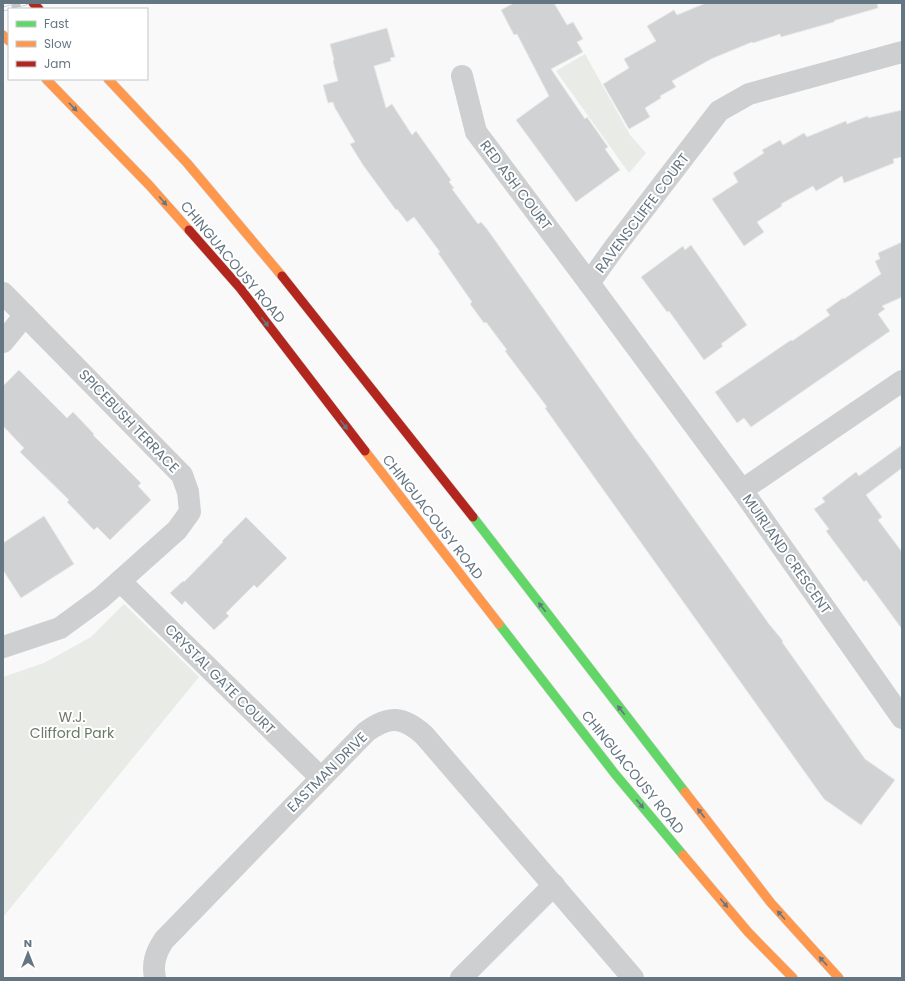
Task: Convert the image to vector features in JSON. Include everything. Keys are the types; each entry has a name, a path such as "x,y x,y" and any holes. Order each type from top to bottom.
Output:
{"main road":[{"name":"CHINGUACOUSY ROAD","path":"47,80 149,185 240,288 388,482 615,774 748,932 793,978"},
{"name":"CHINGUACOUSY ROAD","path":"109,80 187,163 271,262 450,488 771,903 839,978"}],"street":[{"name":"RAVENSCLIFFE COURT","path":"742,490 590,283 614,248 719,111 749,94 902,52"},
{"name":"RED ASH COURT","path":"462,76 476,132 590,283"},
{"name":"SPICEBUSH TERRACE","path":"3,293 182,475 188,492 190,512 177,530 101,598 60,628 3,647"},
{"path":"3,342 25,315"},
{"name":"MUIRLAND CRESCENT","path":"902,381 742,490 902,718"},
{"name":"CRYSTAL GATE COURT","path":"120,580 320,778"},
{"name":"EASTMAN DRIVE","path":"155,978 155,957 164,940 366,732 376,724 396,720 407,722 416,727 424,735 633,978"},
{"path":"461,978 554,885"}],"green space":[{"path":"585,54 630,135 646,153 629,173 556,71"},
{"name":"W.J. Clifford Park","path":"124,604 199,677 3,917 3,677 44,663 91,637"}],"building":[{"path":"514,3 554,3 567,25 573,22 583,39 577,42 583,52 551,69 585,119 587,117 608,147 605,149 620,170 576,202 516,120 549,96 517,34 514,35 501,10"},
{"path":"706,3 877,3 878,8 781,37 780,34 753,43 752,42 711,59 672,81 676,87 660,96 661,98 645,108 650,117 629,129 603,84 629,68 624,59 656,41 647,26 674,10 677,15"},
{"path":"387,28 395,57 390,58 391,61 374,66 386,108 392,104 412,135 416,131 451,180 449,182 454,188 452,189 478,224 481,222 487,229 635,438 769,624 783,641 782,642 865,759 895,780 861,825 824,799 545,408 547,407 505,351 507,350 470,304 472,302 438,253 440,252 414,217 407,222 397,209 396,210 363,165 350,144 355,142 333,102 328,103 323,85 338,81 330,44"},
{"path":"902,110 902,157 893,159 894,163 844,183 842,176 816,191 813,186 781,204 782,206 757,222 764,232 744,246 712,199 738,182 733,173 764,153 762,150 780,140 783,145 804,133 807,137 846,121 847,124 868,116 868,118"},
{"path":"902,242 902,297 882,306 885,309 878,314 890,331 751,427 744,418 737,423 715,392 830,315 826,310 881,274 875,261 880,259 878,253"},
{"path":"691,245 747,325 721,344 723,346 704,360 669,311 667,312 641,277 683,246 685,250"},
{"path":"19,370 67,418 73,412 94,434 93,435 141,483 138,486 151,500 110,540 97,527 94,530 67,502 69,500 20,452 24,448 3,426 3,386"},
{"path":"902,445 902,468 866,495 882,517 878,520 902,552 902,629 866,580 864,582 826,531 829,529 814,509 825,502 822,498 856,472 859,476"},
{"path":"44,516 74,564 21,598 3,570 3,543"},
{"path":"246,517 287,558 257,588 254,585 226,613 229,616 214,630 185,601 182,605 170,593 183,581 184,582"}],"railway":[{"path":"3,9 26,3"}],"traffic: fast":[{"path":"473,517 685,792"},
{"path":"499,624 615,774 683,855"}],"traffic: slow":[{"path":"3,35 8,40"},
{"path":"47,80 149,185 189,230"},
{"path":"109,80 187,163 282,276"},
{"path":"365,451 499,624"},
{"path":"685,792 771,903 839,978"},
{"path":"683,855 748,932 793,978"}],"traffic: jam":[{"path":"33,3 38,8"},
{"path":"189,230 240,288 365,451"},
{"path":"282,276 473,517"}]}
